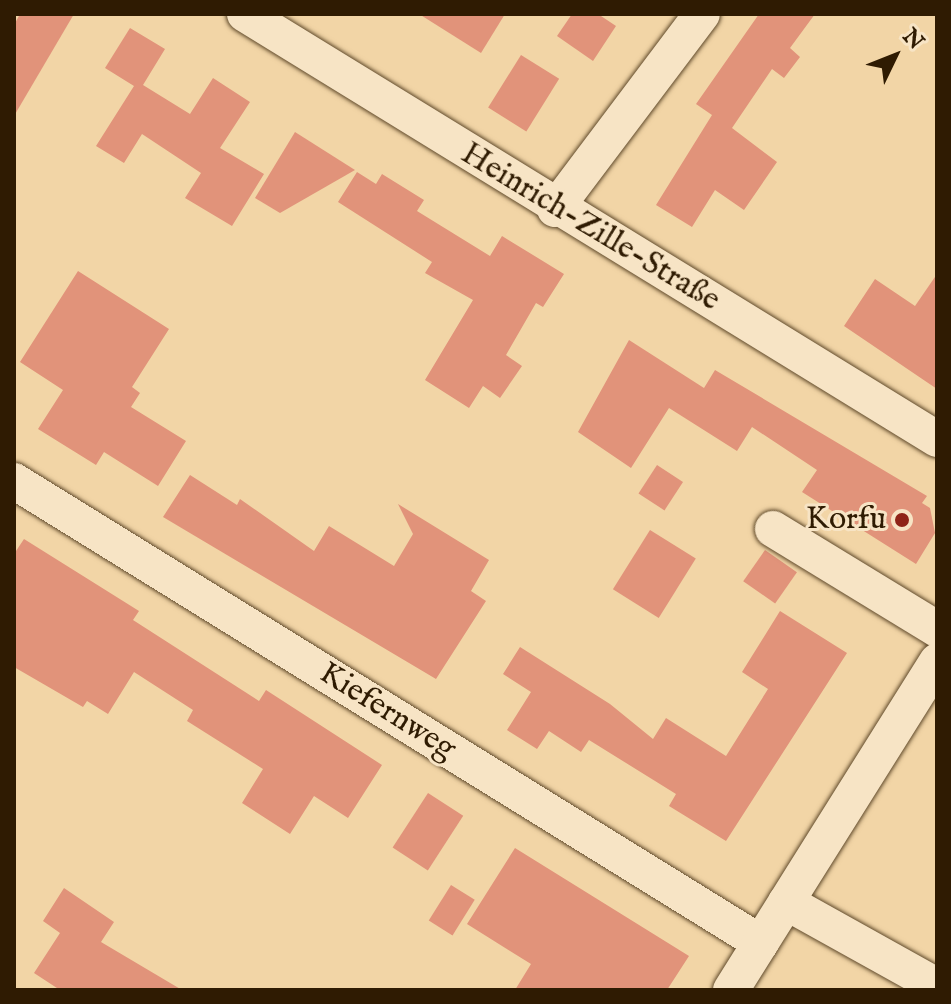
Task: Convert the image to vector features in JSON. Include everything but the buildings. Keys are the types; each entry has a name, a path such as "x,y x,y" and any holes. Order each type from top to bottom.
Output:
{"street":[{"name":"Heinrich-Zille-Straße","path":"245,14 555,209 937,439"},
{"path":"555,209 702,14"},
{"name":"Kiefernweg","path":"14,481 761,943"},
{"path":"773,529 937,629"},
{"path":"731,990 937,661"},
{"path":"786,902 937,986"}],"place":[{"name":"Korfu","path":"902,520"}]}
